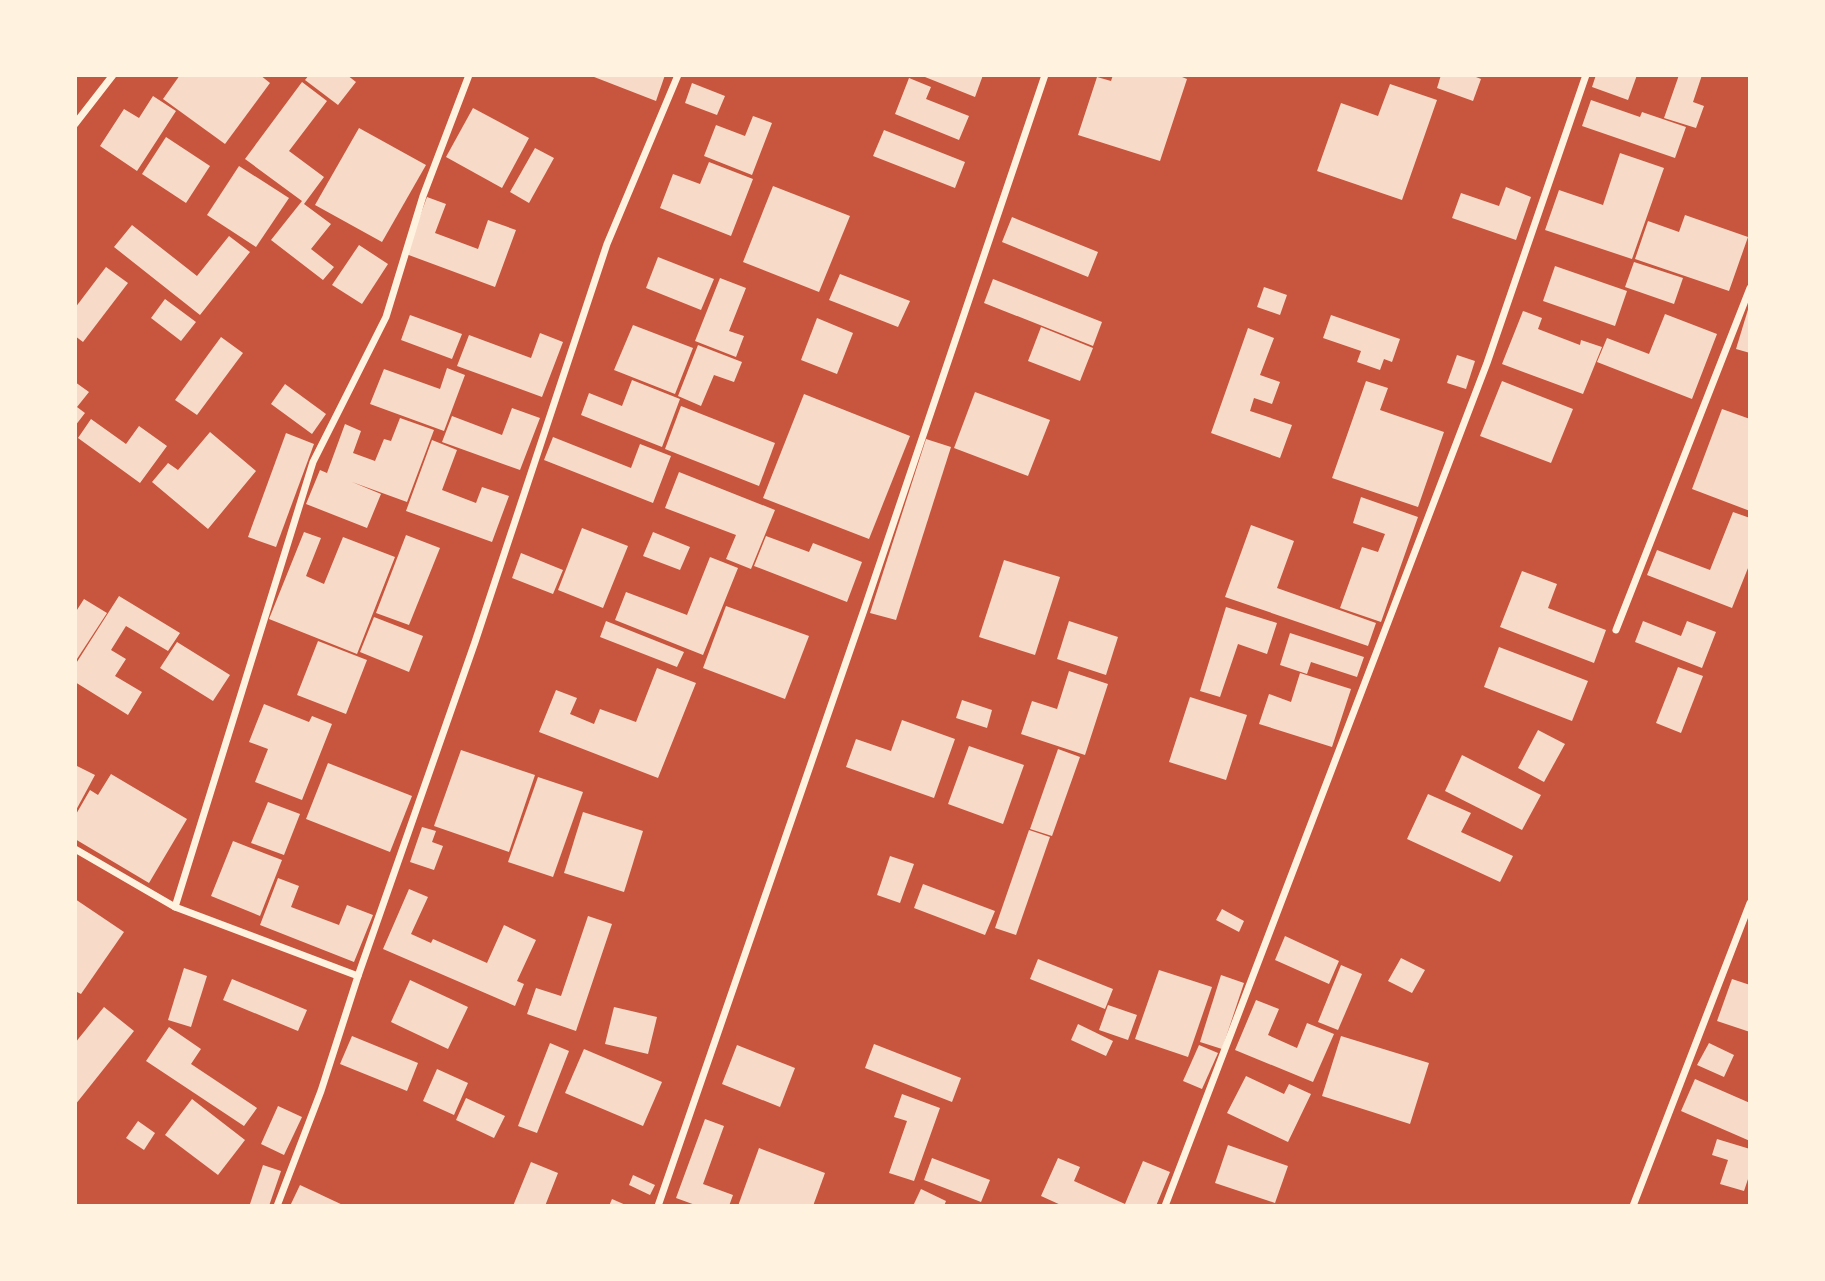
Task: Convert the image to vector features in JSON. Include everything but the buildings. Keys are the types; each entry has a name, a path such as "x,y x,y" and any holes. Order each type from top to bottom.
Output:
{"street":[{"path":"75,124 113,75"},
{"path":"175,907 313,462 386,317 423,196 469,75"},
{"path":"277,1206 321,1091 358,976 475,642 607,244 678,75"},
{"path":"657,1206 860,623 1045,75"},
{"path":"1165,1206 1487,363 1586,75"},
{"path":"1616,630 1750,288"},
{"path":"75,849 175,907 358,976"},
{"path":"1633,1206 1750,903"}]}
